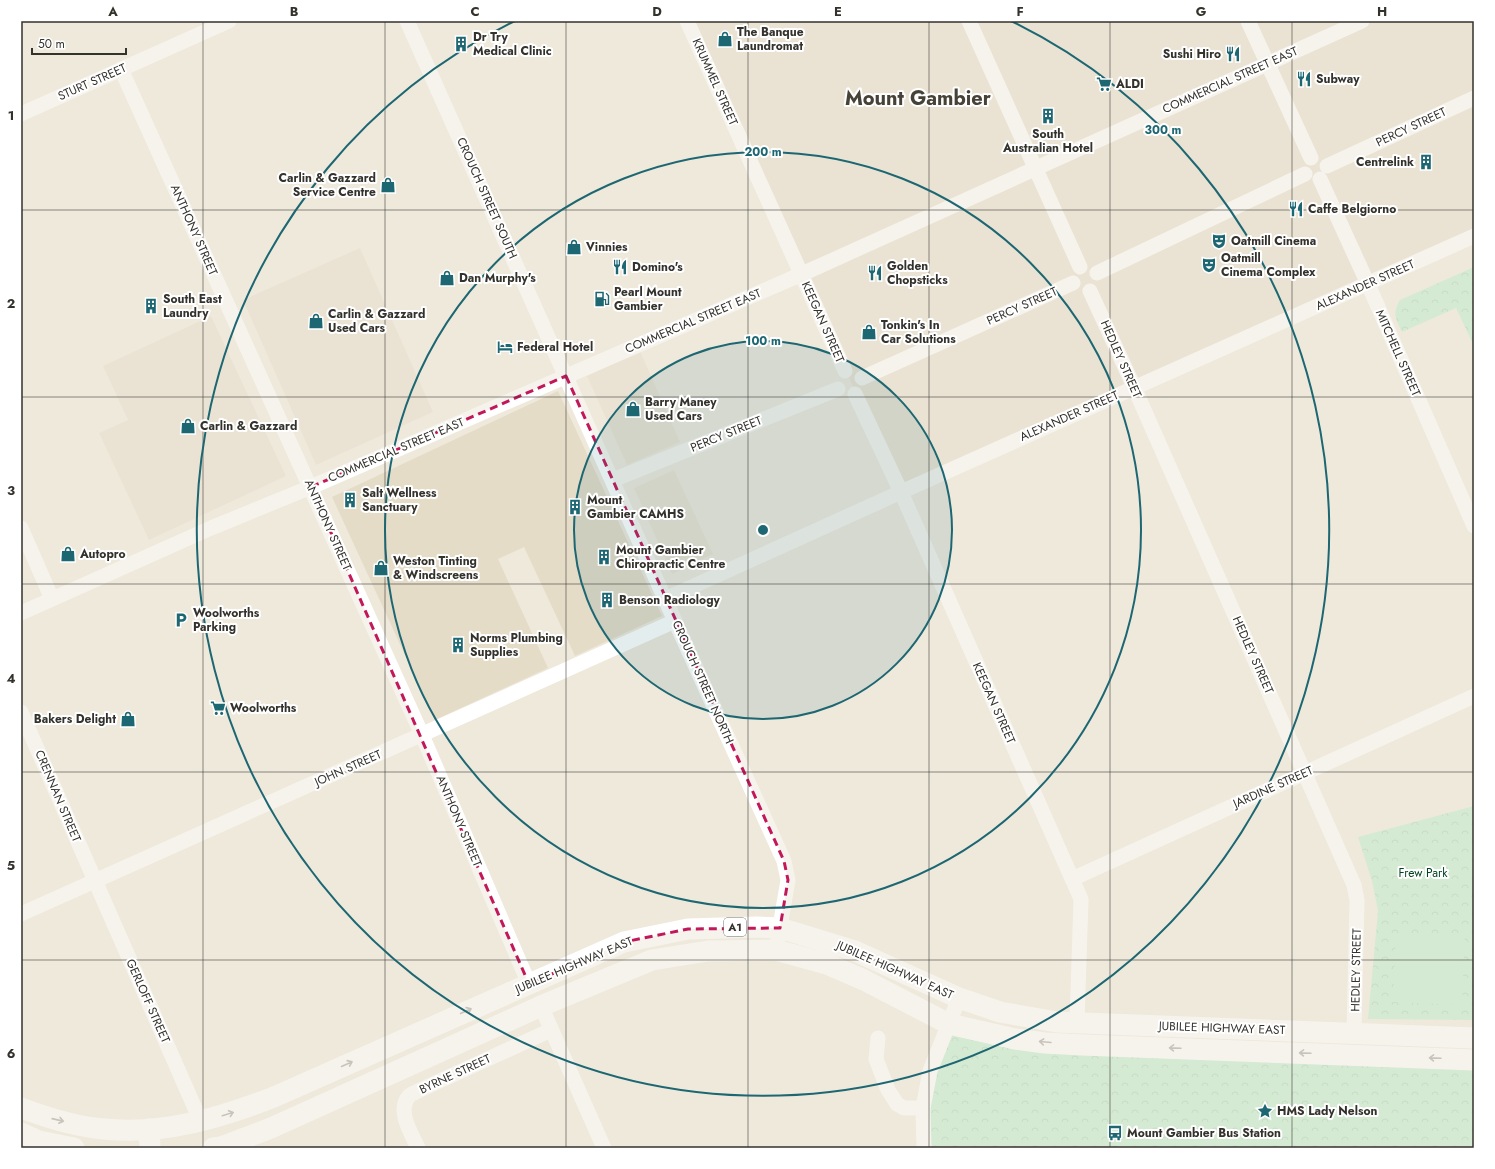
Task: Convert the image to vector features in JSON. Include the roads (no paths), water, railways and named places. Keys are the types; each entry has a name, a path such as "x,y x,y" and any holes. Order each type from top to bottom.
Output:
{"highway":[{"name":"JUBILEE HIGHWAY EAST","path":"21,1108 57,1120 103,1129 126,1130 149,1138 236,1112 624,942 688,929 757,927 780,928 855,951 959,998 1000,1012 1057,1022 1474,1038"},
{"name":"JUBILEE HIGHWAY EAST","path":"218,1148 271,1128 541,1006 652,960 708,950 776,950 827,964 858,977 949,1024 1015,1039 1045,1043 1474,1060"},
{"path":"321,1076 332,1101"},
{"path":"31,1140 74,1148"}],"street":[{"name":"STURT STREET","path":"21,114 229,21"},
{"name":"CROUCH STREET SOUTH","path":"407,21 566,376"},
{"name":"KRUMMEL STREET","path":"687,21 802,274"},
{"path":"969,21 1034,168 1080,267"},
{"path":"1248,21 1310,158"},
{"name":"COMMERCIAL STREET EAST","path":"21,613 211,528 311,487 802,274 1362,21"},
{"name":"ANTHONY STREET","path":"122,69 422,735 528,984"},
{"name":"PERCY STREET","path":"1327,166 1474,98"},
{"path":"1314,157 1322,159 1327,166 1327,172 1320,180 1310,179 1305,174 1304,167 1307,160 1310,158 1314,157"},
{"path":"1097,273 1305,174"},
{"name":"MITCHELL STREET","path":"1320,180 1368,284 1474,526"},
{"name":"ALEXANDER STREET","path":"665,599 1134,387 1474,236"},
{"path":"1080,267 1091,267 1097,273 1098,281 1090,291 1082,291 1075,287 1073,283 1072,279 1074,272 1080,267"},
{"name":"KEEGAN STREET","path":"802,274 845,371"},
{"name":"PERCY STREET","path":"862,378 1073,283"},
{"name":"HEDLEY STREET","path":"1090,291 1134,387 1354,885 1357,900 1354,1033"},
{"path":"845,371 853,371 862,378 862,386 860,390 849,396 838,388 839,376 845,371"},
{"name":"CROUCH STREET NORTH","path":"566,376 784,861 788,880 776,950"},
{"name":"PERCY STREET","path":"613,480 838,388"},
{"name":"KEEGAN STREET","path":"855,394 901,492 1081,899 1077,1023"},
{"path":"21,528 52,599"},
{"name":"JOHN STREET","path":"21,914 675,621"},
{"name":"JARDINE STREET","path":"1072,879 1474,696"},
{"name":"CRENNAN STREET","path":"21,712 95,881"},
{"name":"GERLOFF STREET","path":"95,881 201,1122"},
{"path":"924,1148 923,1108 930,1070 959,998"},
{"path":"541,1006 604,1148"},
{"name":"BYRNE STREET","path":"418,1148 405,1119 404,1108 409,1096 551,1030"},
{"path":"878,1038 876,1059 888,1090 897,1104 904,1108 923,1108"}],"place":[{"name":"The Banque Laundromat","path":"725,39"},
{"name":"Dr Try Medical Clinic","path":"461,44"},
{"name":"Sushi Hiro","path":"1233,54"},
{"name":"Subway","path":"1304,79"},
{"name":"ALDI","path":"1104,84"},
{"name":"South Australian Hotel","path":"1048,116"},
{"name":"Centrelink","path":"1426,162"},
{"name":"Carlin & Gazzard Service Centre","path":"388,185"},
{"name":"Caffe Belgiorno","path":"1296,209"},
{"name":"Oatmill Cinema","path":"1219,241"},
{"name":"Vinnies","path":"574,247"},
{"name":"Oatmill Cinema Complex","path":"1209,265"},
{"name":"Domino's","path":"620,267"},
{"name":"Golden Chopsticks","path":"875,273"},
{"name":"Dan Murphy's","path":"447,278"},
{"name":"Pearl Mount Gambier","path":"602,299"},
{"name":"South East Laundry","path":"151,306"},
{"name":"Carlin & Gazzard Used Cars","path":"316,321"},
{"name":"Tonkin's In Car Solutions","path":"869,332"},
{"name":"Federal Hotel","path":"505,347"},
{"name":"Barry Maney Used Cars","path":"633,409"},
{"name":"Carlin & Gazzard","path":"188,426"},
{"name":"Salt Wellness Sanctuary","path":"350,500"},
{"name":"Mount Gambier CAMHS","path":"575,507"},
{"name":"Autopro","path":"68,554"},
{"name":"Mount Gambier Chiropractic Centre","path":"604,557"},
{"name":"Weston Tinting & Windscreens","path":"381,568"},
{"name":"Benson Radiology","path":"607,600"},
{"name":"Woolworths Parking","path":"181,620"},
{"name":"Norms Plumbing Supplies","path":"458,645"},
{"name":"Woolworths","path":"218,708"},
{"name":"Bakers Delight","path":"128,719"},
{"name":"HMS Lady Nelson","path":"1265,1111"},
{"name":"Mount Gambier Bus Station","path":"1115,1133"}],"district":[{"name":"Mount Gambier","path":"918,98"}],"park label":[{"name":"Frew Park","path":"1423,873"}]}
